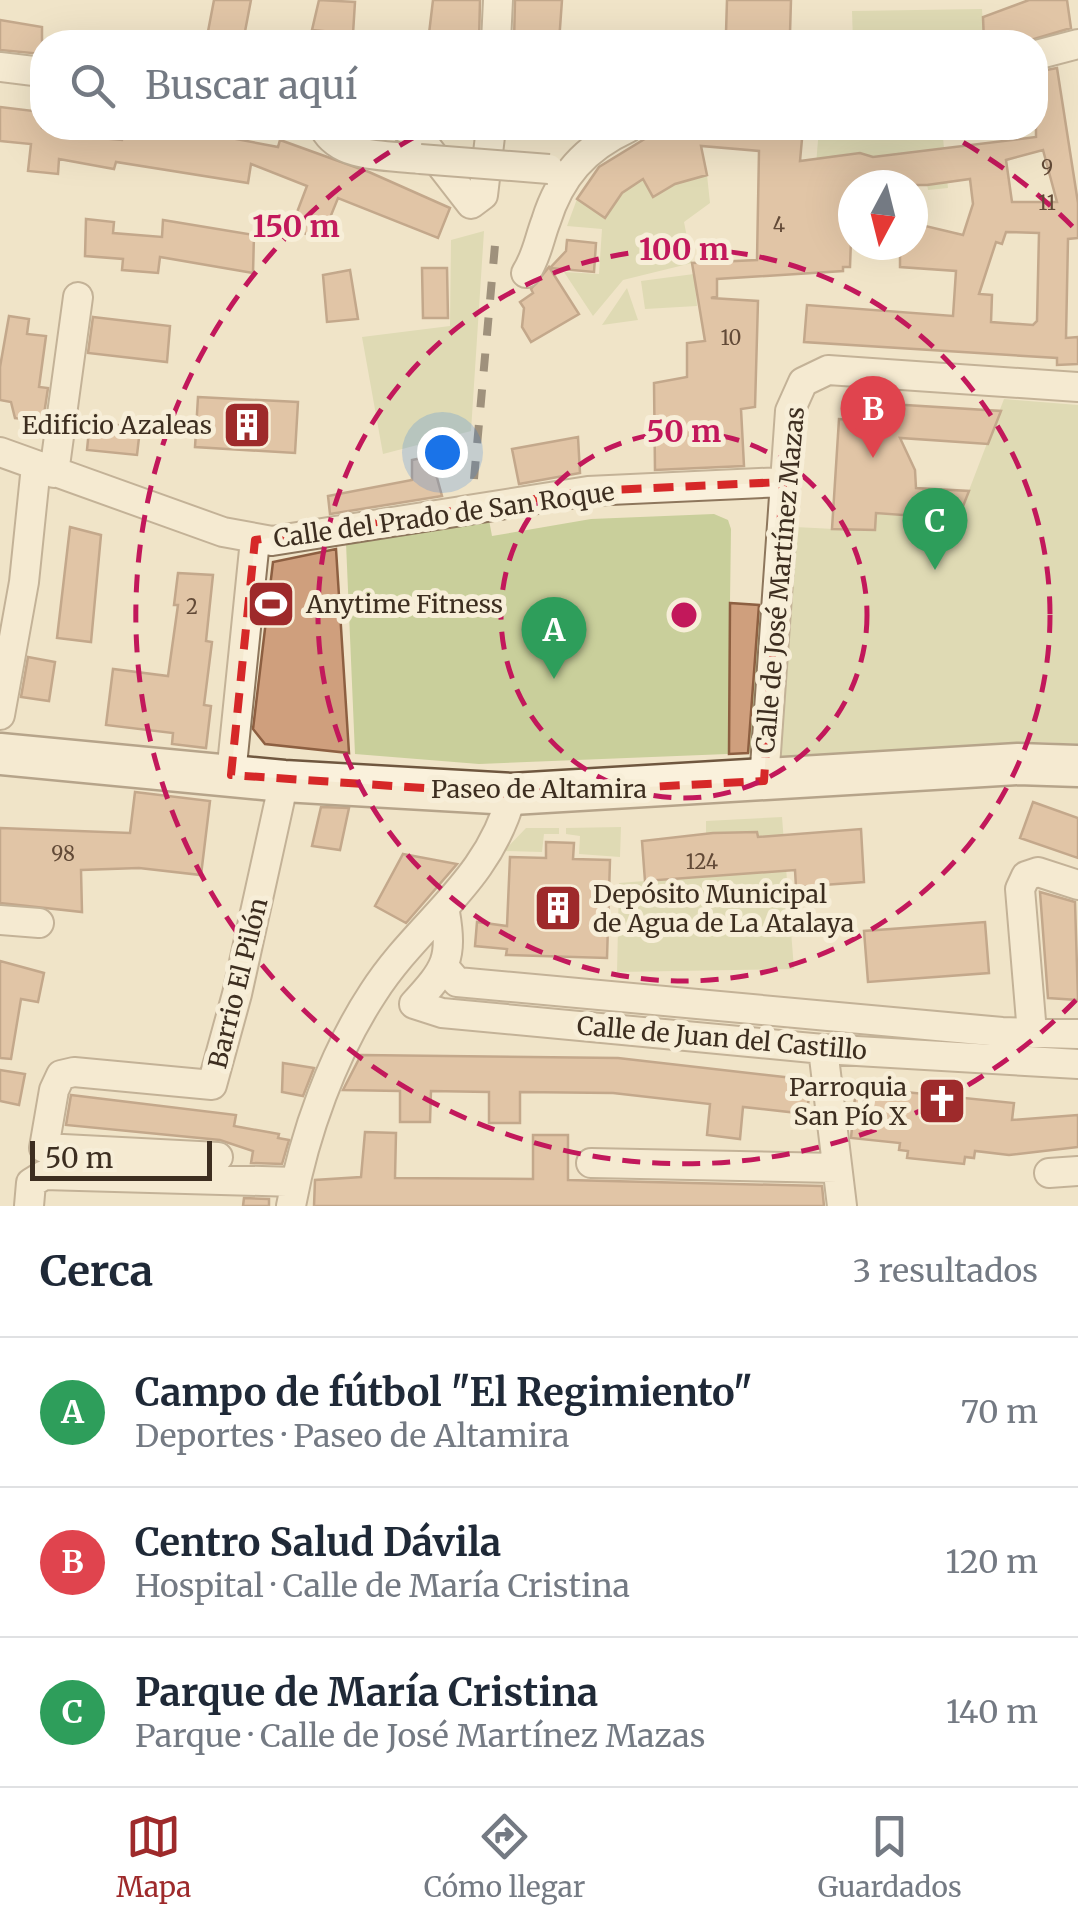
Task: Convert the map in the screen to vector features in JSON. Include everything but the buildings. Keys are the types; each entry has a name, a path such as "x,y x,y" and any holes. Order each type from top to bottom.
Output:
{"main road":[{"name":"Paseo de Altamira","path":"0,754 284,781 512,794 1018,764 1078,766"}],"street":[{"path":"497,30 498,0"},
{"path":"1048,52 1078,44"},
{"path":"0,67 30,71"},
{"path":"334,140 339,146 430,160 558,170 608,140"},
{"path":"420,140 430,160 472,204 481,200 489,140"},
{"path":"526,273 536,259 558,186 558,170"},
{"path":"0,710 78,297"},
{"name":"Calle de José Martínez Mazas","path":"764,782 783,482 790,411 803,382 828,370 1078,387"},
{"name":"Calle del Prado de San Roque","path":"0,452 255,540 295,540 588,491 783,482"},
{"path":"231,776 255,540"},
{"name":"Barrio El Pilón","path":"218,1157 44,1148 54,1090 61,1074 212,1085 238,994 284,781"},
{"path":"29,1206 31,1183 44,1175 294,1194 340,1055 374,992 424,930 445,912 489,850 512,794"},
{"path":"1032,1033 1020,889 1026,876 1038,872 1078,885"},
{"path":"445,912 450,938 446,969"},
{"path":"0,920 39,923"},
{"name":"Calle de Juan del Castillo","path":"1078,1034 560,995 457,982 446,969 414,1004 442,1013 823,1049 1078,1064"},
{"path":"823,1049 842,1206"},
{"path":"591,1163 836,1168"},
{"path":"1049,1172 1078,1170"}],"highlighted area":[{"path":"783,482 764,781 512,794 231,775 255,540 588,491"}],"green space":[{"path":"982,9 983,30 853,30 852,11"},
{"path":"818,140 943,140 948,188 928,190 928,170 874,170 873,156 833,157 823,192 838,190 838,200 813,202"},
{"path":"707,175 710,203 684,222 692,263 623,280 593,316 564,272 599,274 602,229 567,226 577,199 605,218 621,193 643,179 654,197 675,184"},
{"path":"484,231 471,431 383,454 362,337 450,326 451,240"},
{"path":"694,274 697,306 645,309 641,281"},
{"path":"627,288 638,320 602,325"},
{"path":"1004,399 1078,405 1078,744 1041,742 784,761 780,753 795,527 874,531 876,513 958,519"},
{"path":"714,514 728,520 731,529 730,602 760,605 752,753 479,764 355,754 346,543 489,520 492,536 591,519"},
{"path":"782,817 794,969 617,972 619,883 760,872 757,832 713,835 706,833 706,821"},
{"path":"621,827 620,857 579,854 580,836 566,834 566,828"},
{"path":"526,828 559,828 559,834 544,834 542,852 504,851"}],"railway":[{"path":"474,479 496,234"}],"place":[{"name":"Edificio Azaleas","path":"247,425"},
{"name":"Centro Salud Dávila","path":"873,458"},
{"name":"Parque de María Cristina","path":"935,570"},
{"name":"Anytime Fitness","path":"271,604"},
{"name":"Campo de fútbol \"El Regimiento\"","path":"554,679"},
{"name":"Depósito Municipal de Agua de La Atalaya","path":"558,908"},
{"name":"Parroquia San Pío X","path":"942,1101"}]}
